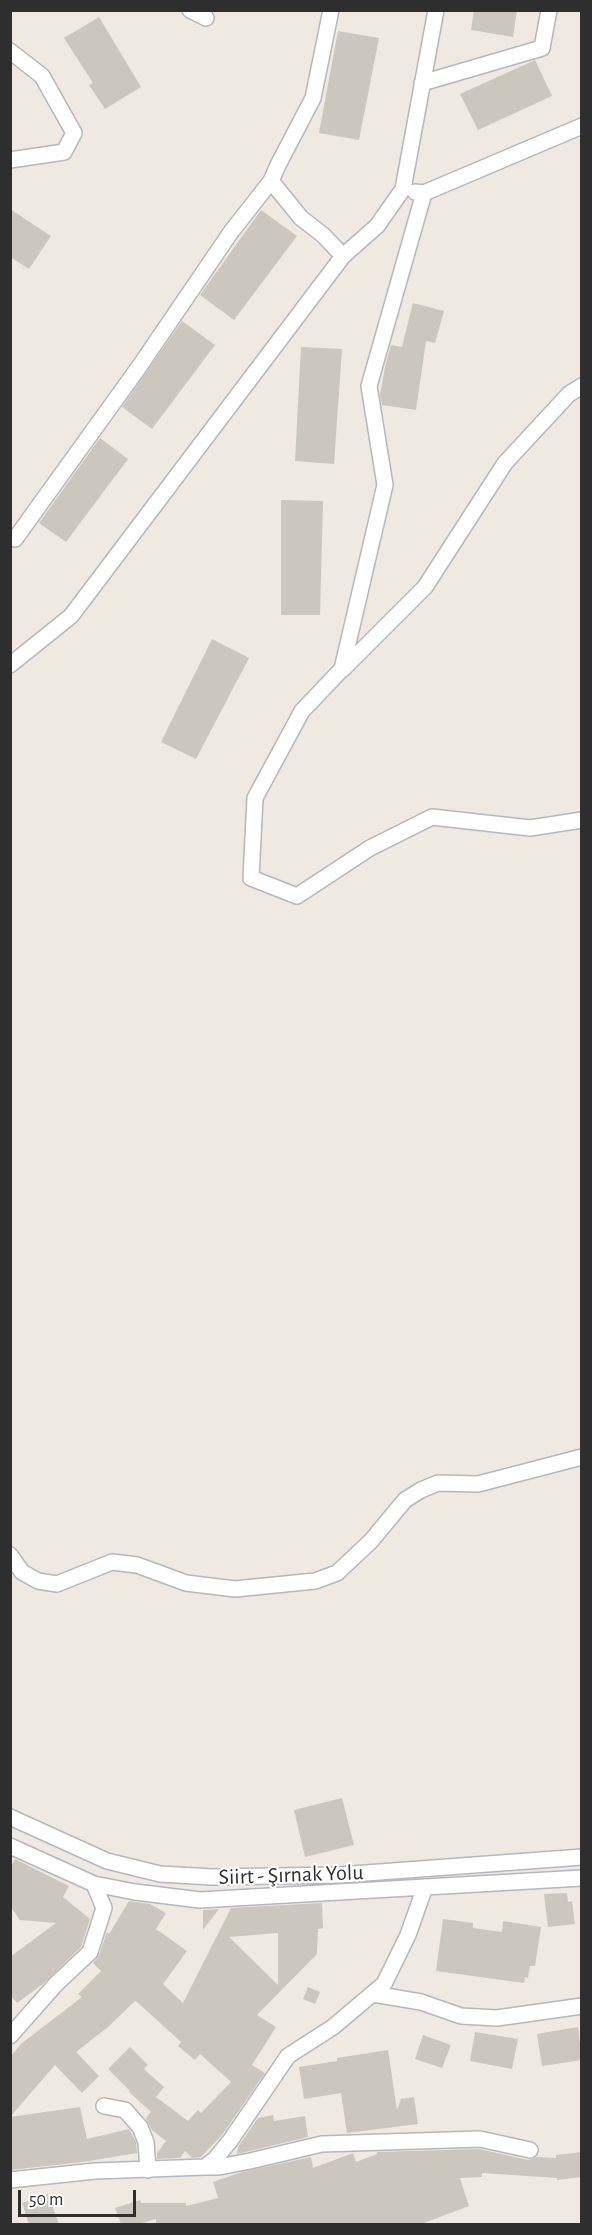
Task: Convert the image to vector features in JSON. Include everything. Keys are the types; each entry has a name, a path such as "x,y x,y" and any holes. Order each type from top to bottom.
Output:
{"street":[{"path":"190,10 206,18"},
{"path":"15,539 231,232 271,181 313,98 331,10"},
{"path":"10,666 71,616 343,256 377,226 403,189 436,10"},
{"path":"423,83 542,48 549,10"},
{"path":"10,51 42,76 74,133 64,152 10,160"},
{"path":"403,189 424,193 582,126"},
{"path":"271,181 301,218 323,235 343,256"},
{"path":"342,669 385,485 369,386 424,193"},
{"path":"582,386 569,394 505,463 425,586 302,711 255,798 251,878 297,896 370,848 432,817 530,828 582,820"},
{"path":"10,1555 22,1572 38,1581 57,1584 112,1562 138,1565 186,1583 235,1589 315,1581 337,1573 371,1541 405,1500 421,1490 438,1483 478,1484 582,1457"},
{"name":"Siirt - Şırnak Yolu","path":"10,1817 107,1861 160,1874 212,1877 339,1875 582,1857"},
{"name":"Siirt - Şırnak Yolu","path":"10,1846 94,1884 200,1900 582,1878"},
{"path":"10,2036 56,1984 90,1952 104,1908 94,1884"},
{"path":"205,2168 230,2142 288,2056 333,2027 384,1984 408,1935 425,1887"},
{"path":"373,1994 421,2002 461,2016 497,2018 582,2006"},
{"path":"104,2106 125,2110 140,2127 146,2142 147,2170"},
{"path":"10,2180 95,2171 205,2168 240,2163 322,2144 480,2139 530,2150"}],"building":[{"path":"474,10 517,10 513,37 471,30"},
{"path":"99,17 141,87 105,109 89,85 93,83 64,38"},
{"path":"338,31 379,38 359,140 319,133"},
{"path":"535,60 552,96 478,130 460,94"},
{"path":"10,209 51,236 29,269 10,257"},
{"path":"261,210 297,236 234,320 200,295"},
{"path":"413,303 444,311 435,343 426,341 416,410 382,405 380,395 391,345 402,347"},
{"path":"182,321 215,345 152,429 122,407"},
{"path":"301,347 342,349 334,464 295,461"},
{"path":"100,438 128,459 66,542 39,523"},
{"path":"281,500 323,501 320,615 281,615"},
{"path":"212,639 249,658 196,759 161,742"},
{"path":"342,1798 354,1845 305,1857 294,1810"},
{"path":"15,1859 69,1886 63,1897 90,1919 81,1947 43,1984 17,2003 10,1995 10,1957 56,1923 20,1920 10,1906 10,1869"},
{"path":"567,1893 568,1902 572,1901 575,1924 548,1927 544,1894"},
{"path":"129,1901 150,1904 166,1913 156,1929 187,1951 163,1984 183,2003 231,1908 322,1903 323,1928 318,1929 317,1954 257,2015 276,2027 252,2065 265,2073 222,2135 201,2157 192,2158 185,2151 180,2158 157,2159 157,2153 166,2141 152,2130 146,2118 151,2112 108,2069 130,2047 148,2065 144,2069 164,2087 156,2097 188,2121 198,2110 201,2113 231,2082 200,2054 195,2060 178,2046 181,2042 135,2001 108,2027 76,2052 99,2076 82,2093 55,2065 10,2117 10,2057 22,2043 82,1997 78,1994 101,1971 93,1963 99,1955 107,1932 109,1934","holes":["278,1933 278,1985 229,1937"]},
{"path":"219,1909 203,1930 203,1910"},
{"path":"443,1919 473,1923 473,1928 502,1932 503,1921 541,1927 535,1966 530,1966 528,1978 525,1977 524,1983 436,1971"},
{"path":"308,1987 320,1992 315,2004 303,1999"},
{"path":"578,2027 582,2060 542,2066 537,2034"},
{"path":"475,2032 518,2039 512,2069 470,2061"},
{"path":"423,2035 451,2045 442,2068 415,2059"},
{"path":"388,2050 397,2110 401,2099 414,2097 418,2124 347,2133 341,2093 304,2099 299,2067"},
{"path":"80,2107 87,2139 129,2129 136,2142 137,2153 10,2170 10,2117"},
{"path":"273,2115 274,2121 305,2116 308,2137 237,2154 238,2147 258,2118"},
{"path":"479,2149 528,2160 537,2157 556,2158 556,2155 582,2152 582,2177 557,2180 557,2178 482,2173 482,2177 460,2178 469,2206 421,2224 156,2224 156,2219 138,2224 121,2224 115,2208 140,2200 141,2203 186,2203 186,2206 218,2198 213,2182 242,2172 311,2157 313,2168 353,2153 356,2162 377,2154 377,2152"},
{"path":"48,2194 59,2224 29,2224 22,2203"}]}
